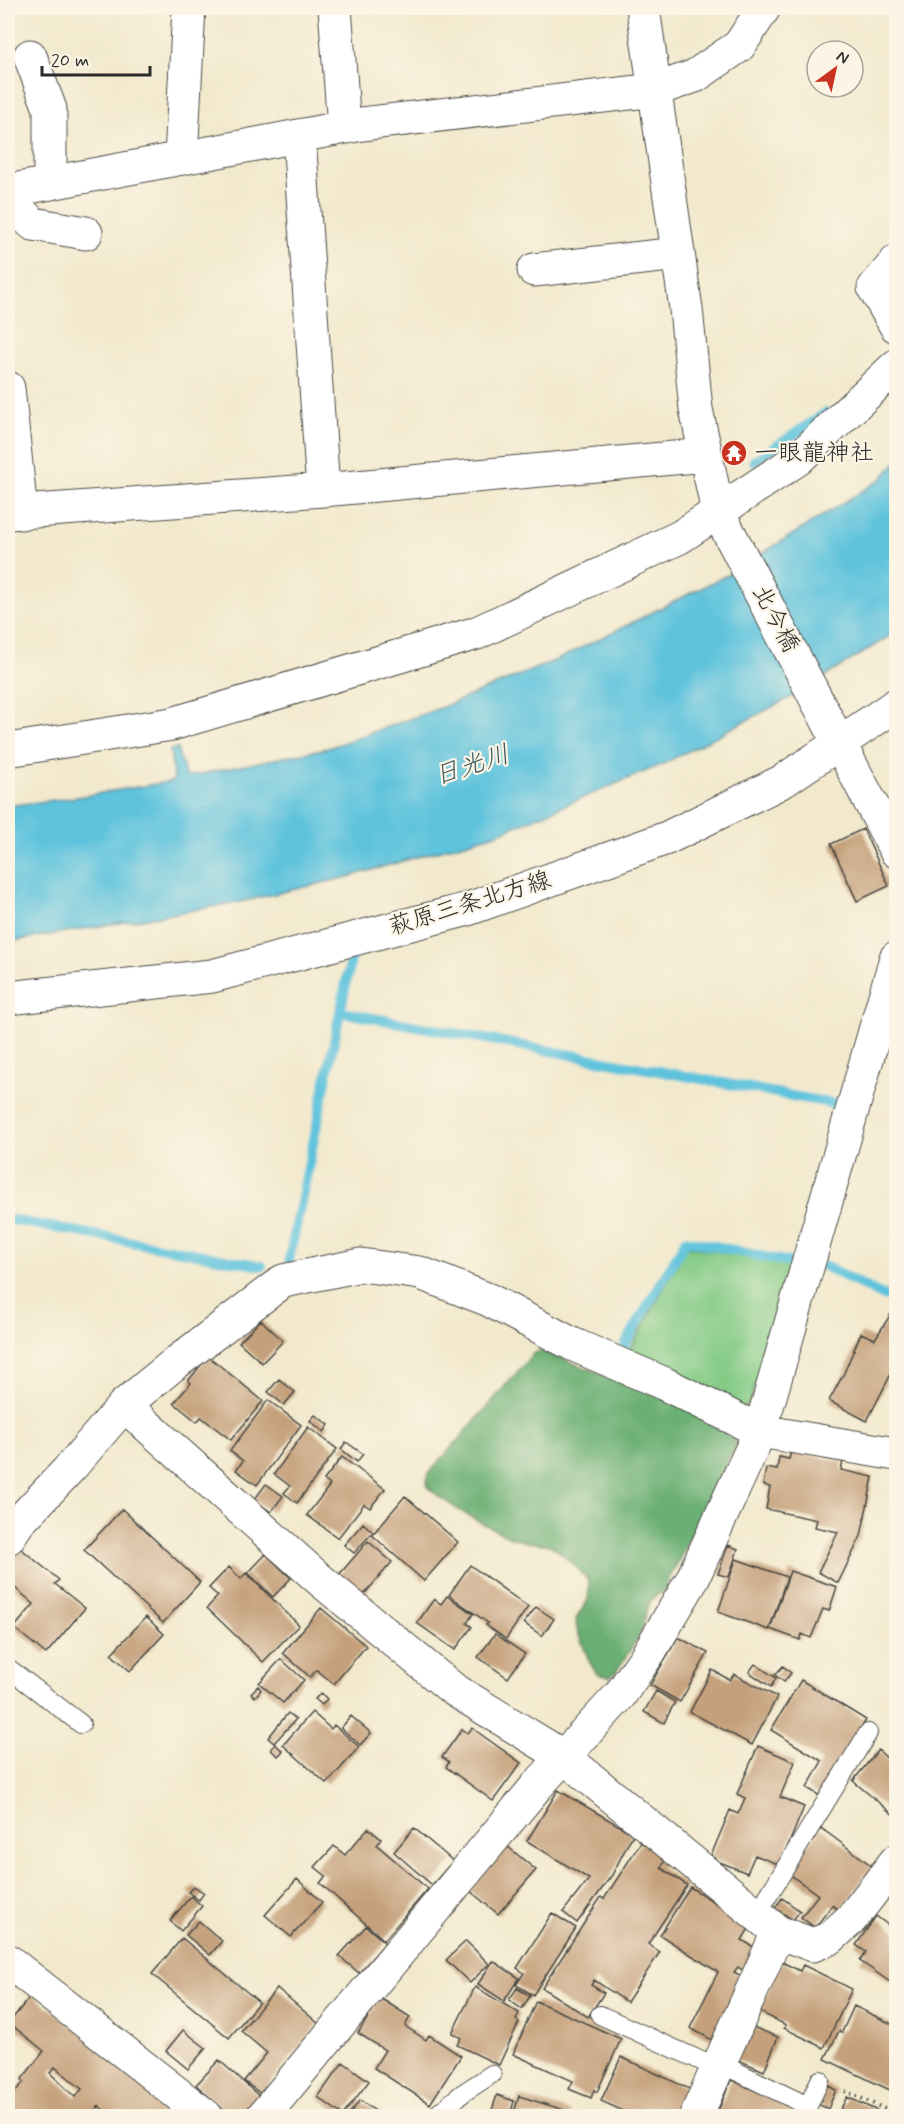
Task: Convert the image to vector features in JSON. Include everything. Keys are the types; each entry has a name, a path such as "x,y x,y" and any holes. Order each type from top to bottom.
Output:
{"street":[{"path":"181,158 189,8"},
{"path":"335,8 344,127"},
{"name":"北今橋","path":"643,8 686,309 696,409 718,512 897,851"},
{"path":"8,191 344,127 655,90 695,76 739,45 764,8"},
{"path":"30,56 50,109 50,183"},
{"path":"299,136 323,490"},
{"path":"8,200 33,224 86,233"},
{"path":"534,270 678,254"},
{"path":"897,262 874,288 897,326"},
{"path":"8,750 171,724 477,633 680,537 798,459 897,366"},
{"path":"8,388 14,513 323,490 706,454"},
{"name":"萩原三条北方線","path":"8,998 212,976 468,909 667,838 783,781 836,734 897,705"},
{"path":"263,2116 536,1787 620,1695 692,1580 760,1431 897,958"},
{"path":"8,1538 18,1522 71,1467 124,1406 284,1281 361,1265 420,1273 489,1300 572,1344 666,1384 760,1431 897,1454"},
{"path":"124,1406 319,1579 453,1689 564,1757 768,1923 813,1945 831,1938 852,1918 897,1861"},
{"path":"696,2116 718,2066 768,1923"},
{"path":"8,1961 206,2116"}],"lane":[{"path":"8,1668 81,1724"},
{"path":"768,1923 868,1732"},
{"path":"600,2015 808,2106 820,2080"},
{"path":"435,2116 463,2093 492,2074"}],"path":[{"path":"820,2080 897,2114"}],"green space":[{"path":"687,1246 795,1266 749,1405 736,1411 626,1357"},
{"path":"542,1351 724,1421 732,1429 736,1445 663,1592 652,1599 639,1636 616,1672 610,1677 597,1674 590,1663 577,1630 576,1619 588,1600 589,1582 562,1553 546,1544 522,1541 498,1531 458,1509 426,1485 429,1473 534,1353"}],"water":[{"name":"日光川","path":"896,462 896,632 797,694 663,764 499,833 348,877 240,902 8,942 8,806 174,781 170,750 177,748 186,777 328,748 443,707 561,658 729,574 880,480"}],"building":[{"path":"863,829 889,886 857,901 831,844"},
{"path":"896,1306 896,1345 890,1355 896,1359 896,1364 867,1421 829,1401 861,1333 875,1339"},
{"path":"261,1320 283,1341 262,1363 239,1342"},
{"path":"208,1356 263,1401 231,1440 201,1417 197,1422 174,1403 191,1383 188,1381"},
{"path":"279,1379 295,1392 284,1405 268,1392"},
{"path":"268,1400 301,1425 257,1485 236,1470 243,1461 230,1451"},
{"path":"315,1415 329,1425 324,1432 310,1421"},
{"path":"308,1427 337,1449 297,1503 284,1493 290,1486 274,1474"},
{"path":"346,1442 363,1454 357,1462 341,1449"},
{"path":"791,1451 843,1462 841,1470 873,1477 861,1536 838,1583 818,1572 838,1532 815,1527 817,1520 766,1509 770,1487 763,1485 766,1468 777,1470 779,1457 789,1459"},
{"path":"342,1457 385,1489 370,1508 364,1504 338,1538 307,1515 330,1485 324,1480"},
{"path":"266,1484 283,1496 271,1512 254,1500"},
{"path":"405,1496 458,1542 424,1581 372,1535"},
{"path":"122,1509 200,1582 163,1623 84,1550"},
{"path":"363,1523 373,1532 354,1553 344,1545"},
{"path":"368,1541 392,1562 362,1597 338,1576"},
{"path":"728,1545 738,1549 729,1577 718,1574"},
{"path":"19,1547 59,1580 55,1584 85,1608 46,1654 14,1628 34,1604 8,1582 8,1562"},
{"path":"266,1554 291,1578 273,1597 248,1573"},
{"path":"736,1559 787,1577 769,1630 718,1612"},
{"path":"470,1565 528,1607 506,1639 449,1595"},
{"path":"229,1567 241,1579 246,1573 299,1625 263,1662 207,1608 218,1596 209,1588"},
{"path":"790,1571 837,1587 829,1611 823,1609 811,1638 802,1634 800,1640 770,1629"},
{"path":"447,1596 473,1614 467,1623 472,1627 455,1650 417,1623 434,1599 441,1604"},
{"path":"536,1607 554,1619 542,1636 524,1623"},
{"path":"321,1608 366,1646 334,1684 317,1670 310,1677 283,1653"},
{"path":"146,1617 164,1634 130,1671 111,1654"},
{"path":"495,1634 525,1654 508,1678 478,1657"},
{"path":"678,1637 708,1653 680,1702 650,1685"},
{"path":"281,1659 304,1680 283,1703 259,1683"},
{"path":"755,1664 776,1678 771,1687 749,1672"},
{"path":"783,1666 791,1673 784,1682 775,1675"},
{"path":"712,1670 730,1680 734,1674 777,1697 752,1745 690,1712"},
{"path":"801,1680 866,1720 820,1796 807,1788 822,1761 771,1730"},
{"path":"258,1686 261,1690 255,1697 251,1693"},
{"path":"656,1691 675,1702 664,1723 644,1712"},
{"path":"321,1693 327,1699 322,1705 315,1699"},
{"path":"312,1712 331,1729 334,1725 359,1747 327,1784 283,1745"},
{"path":"288,1713 296,1719 274,1743 268,1738"},
{"path":"351,1716 371,1733 360,1745 341,1728"},
{"path":"472,1728 521,1763 493,1801 446,1767 449,1762 442,1757 462,1729 468,1733"},
{"path":"275,1744 283,1751 278,1756 271,1750"},
{"path":"758,1746 795,1762 780,1797 804,1807 780,1865 755,1855 747,1873 710,1858 730,1810 738,1814 745,1798 737,1794"},
{"path":"878,1750 896,1766 895,1816 853,1781"},
{"path":"558,1790 633,1834 612,1875 577,1923 563,1912 589,1879 527,1841"},
{"path":"368,1828 381,1839 377,1845 428,1889 384,1940 320,1883 326,1876 315,1867 334,1846 345,1855"},
{"path":"414,1828 453,1861 432,1885 394,1852"},
{"path":"821,1828 872,1866 840,1911 832,1905 815,1928 801,1917 818,1895 788,1873"},
{"path":"641,1842 666,1858 661,1868 687,1885 648,1944 660,1952 627,2002 594,1980 591,1985 604,1993 588,2017 542,1988 601,1897 604,1899"},
{"path":"507,1846 536,1870 498,1914 470,1891"},
{"path":"297,1879 322,1902 291,1937 265,1915"},
{"path":"194,1886 204,1893 199,1900 188,1892"},
{"path":"690,1887 751,1925 742,1940 757,1949 744,1971 738,1967 734,1972 745,1978 714,2041 690,2028 718,1972 660,1935"},
{"path":"191,1896 202,1906 181,1931 170,1921"},
{"path":"782,1898 800,1911 793,1920 775,1908"},
{"path":"552,1913 576,1928 533,1995 516,1985 524,1973 517,1968"},
{"path":"876,1916 896,1931 896,1973 890,1982 860,1961 866,1952 856,1945"},
{"path":"199,1921 222,1941 210,1955 186,1935"},
{"path":"366,1926 385,1943 359,1973 339,1956"},
{"path":"182,1938 259,2002 229,2038 152,1974"},
{"path":"466,1941 489,1964 470,1983 446,1960"},
{"path":"493,1961 519,1978 504,2001 478,1984"},
{"path":"782,1962 800,1971 803,1965 852,1989 824,2048 784,2028 786,2025 758,2011"},
{"path":"475,1987 519,2013 516,2020 519,2022 499,2065 457,2045 461,2038 452,2033"},
{"path":"277,1988 319,2024 261,2094 244,2081 267,2053 241,2031"},
{"path":"517,1988 530,1996 522,2009 509,2000"},
{"path":"32,1994 185,2116 111,2116 99,2106 91,2116 8,2116 8,2099 24,2082 22,2079 44,2051 9,2023","holes":["55,2067 82,2089 75,2097 50,2073"]},
{"path":"380,1998 410,2017 405,2026 426,2040 429,2035 461,2056 430,2104 374,2068 385,2050 358,2033"},
{"path":"536,2001 621,2039 597,2092 594,2090 591,2098 569,2089 573,2081 513,2054"},
{"path":"854,2006 896,2026 896,2093 825,2059 839,2031 842,2032"},
{"path":"750,2026 778,2037 764,2071 736,2059"},
{"path":"183,2030 206,2048 188,2069 166,2051"},
{"path":"621,2057 692,2090 680,2116 634,2116 601,2101"},
{"path":"219,2060 260,2097 243,2116 230,2116 196,2085"},
{"path":"343,2062 369,2081 343,2115 318,2097"},
{"path":"731,2080 802,2110 799,2116 716,2116"},
{"path":"823,2083 836,2090 828,2109 814,2102"},
{"path":"497,2095 514,2101 510,2116 490,2116"},
{"path":"519,2096 571,2112 570,2115 574,2116 513,2116"},
{"path":"847,2097 889,2116 837,2116"},
{"path":"360,2100 382,2116 348,2116"}],"waterway":[{"path":"754,461 826,413"},
{"path":"289,1260 351,959"},
{"path":"341,1012 835,1104"},
{"path":"8,1219 262,1266"},
{"path":"625,1345 686,1240 792,1263"},
{"path":"824,1266 884,1296"}],"place":[{"name":"一眼龍神社","path":"734,453"}]}
